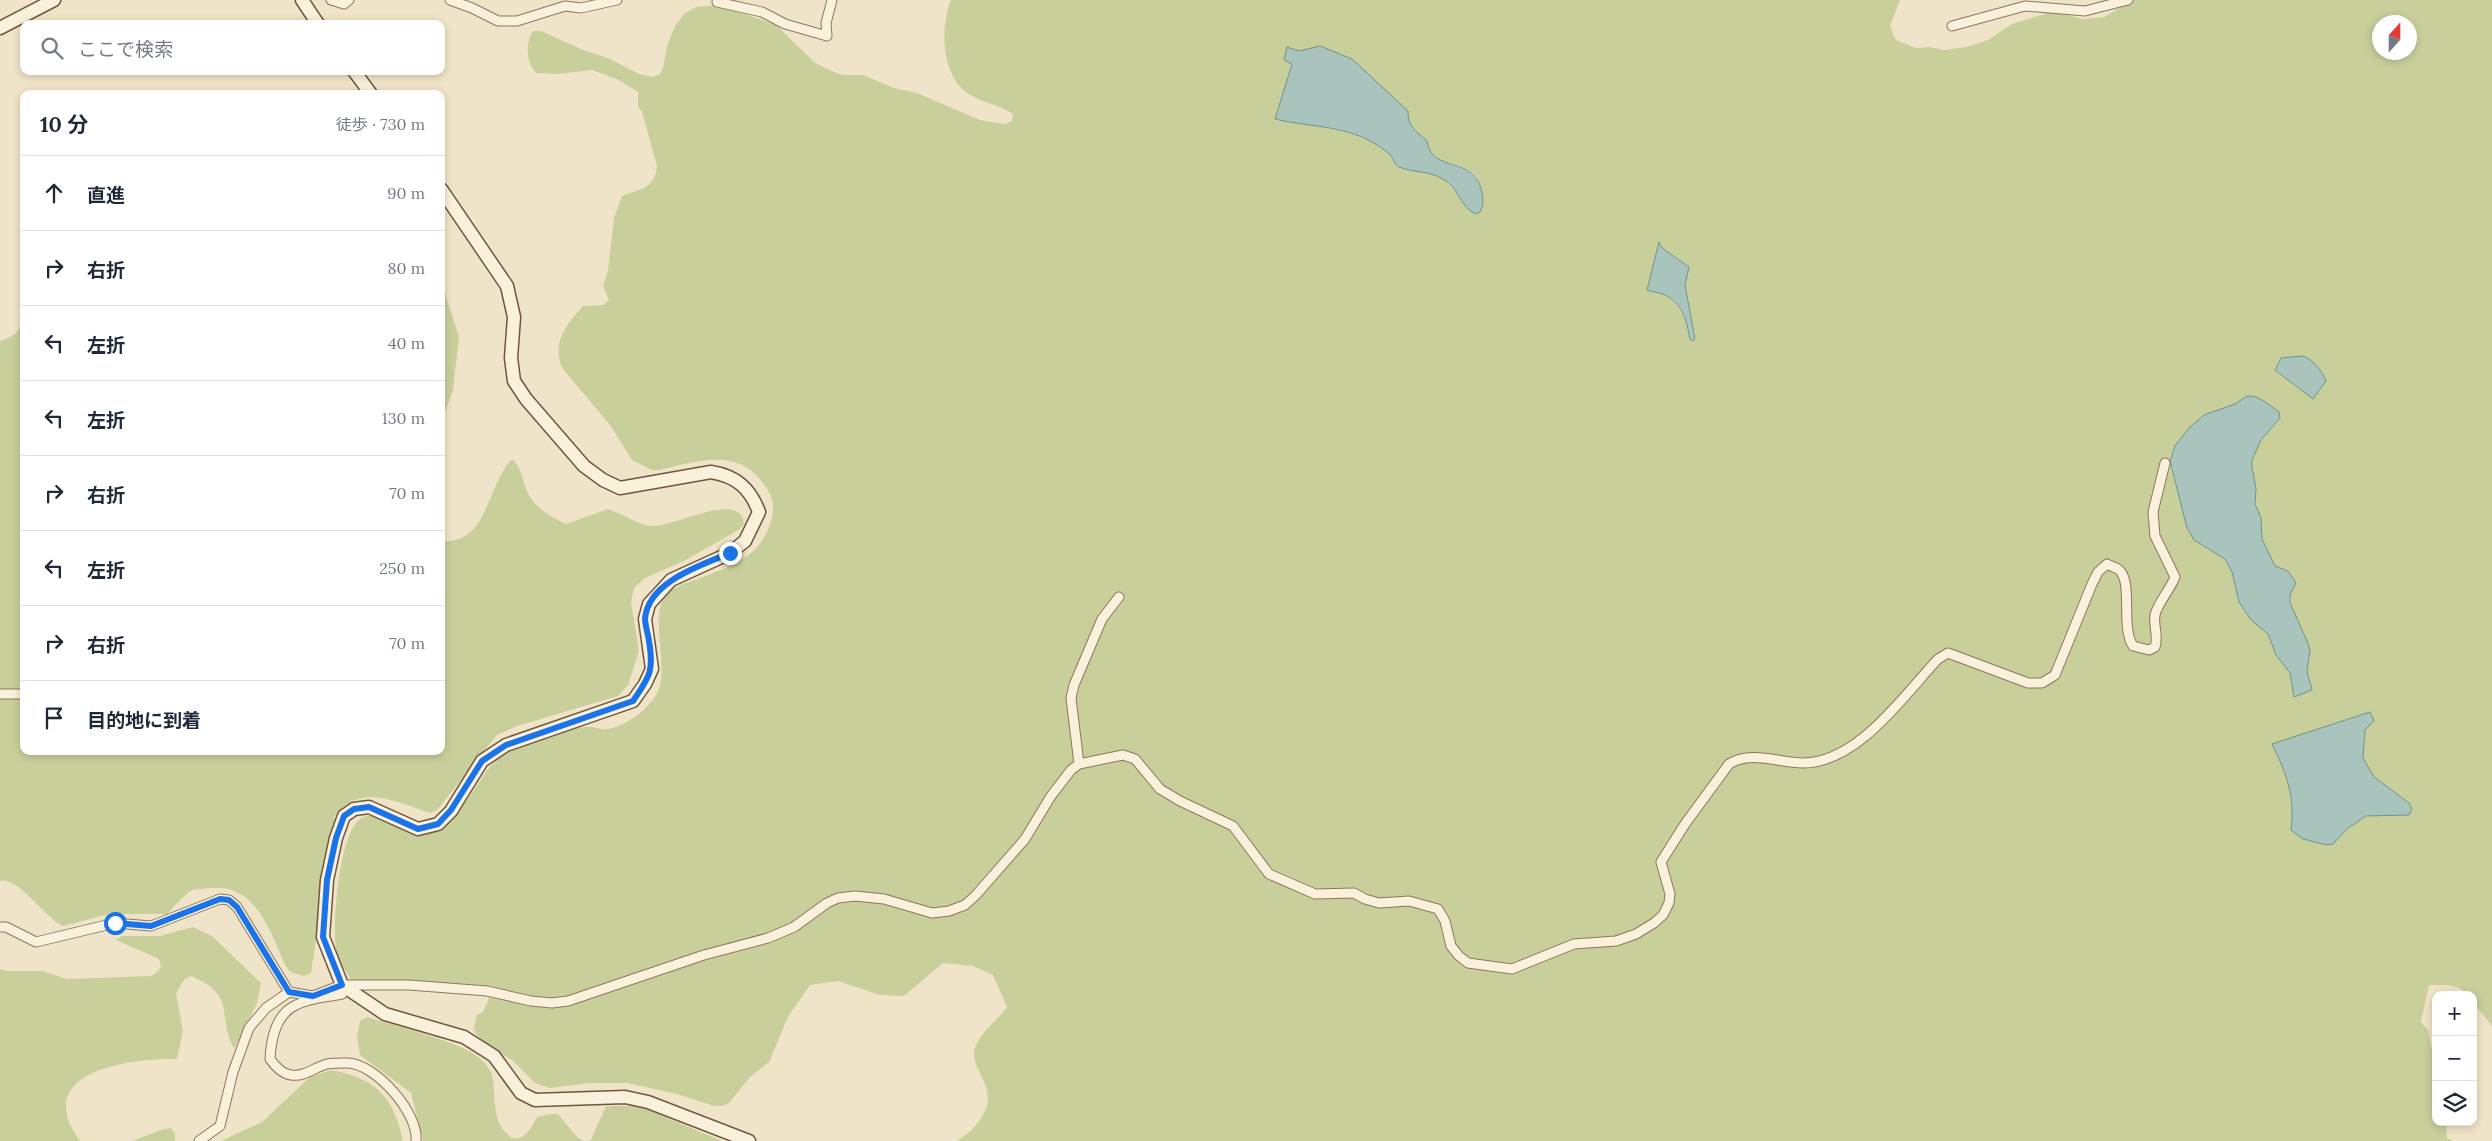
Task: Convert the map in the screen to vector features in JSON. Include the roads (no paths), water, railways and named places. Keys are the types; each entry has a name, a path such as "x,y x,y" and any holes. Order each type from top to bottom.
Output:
{"street":[{"path":"0,28 54,0"},
{"path":"302,0 315,20"},
{"path":"331,0 344,4 349,0"},
{"path":"450,0 498,21 517,21 565,6 581,8 617,0"},
{"path":"717,2 762,12 785,24 827,36 826,23 832,0"},
{"path":"1952,26 2025,6 2085,11 2128,0"},
{"path":"357,75 368,90"},
{"path":"416,1141 417,1134 403,1103 371,1072 349,1063 327,1064 304,1074 290,1075 279,1069 270,1059 271,1040 279,1020 294,1005 342,994 342,985 323,937 327,880 336,838 344,816 354,809 369,807 418,829 438,824 451,810 482,761 506,745 633,701 645,684 652,668 645,619 649,604 671,580 730,553 745,541 759,512 745,486 726,474 711,472 620,488 603,480 584,466 526,399 514,381 511,358 514,317 507,286 445,196"},
{"path":"199,1141 220,1126 234,1072 249,1028 266,1008 289,992 313,996 342,985 454,987 552,1003 568,1001 695,958 768,938 794,927 827,902 838,898 855,896 884,900 920,911 949,911 964,905 983,888 1025,839 1051,796 1071,770 1078,764 1123,755 1135,760 1160,789 1180,801 1233,826 1266,871 1315,894 1354,893 1379,903 1409,901 1438,909 1445,921 1451,946 1468,963 1512,969 1574,944 1616,941 1636,934 1663,915 1669,903 1670,894 1661,862 1729,764 1738,759 1750,757 1804,763 1824,760 1845,751 1873,729 1938,659 1948,653 2028,683 2042,683 2055,675 2092,584 2098,572 2107,564 2119,569 2123,575 2126,588 2128,639 2133,646 2149,650 2155,647 2154,616 2158,605 2168,594 2175,576 2155,536 2153,512 2165,463"},
{"path":"1078,764 1071,698 1074,685 1102,618 1119,597"},
{"path":"0,694 20,694"},
{"path":"0,927 6,927 36,942 115,923 151,926 220,899 229,900 237,907 289,992"},
{"path":"342,985 386,1014 464,1037 494,1056 521,1093 535,1100 599,1096 625,1097 648,1102 749,1141"}],"water":[{"path":"1320,46 1352,59 1408,111 1411,125 1427,141 1430,151 1436,158 1471,173 1478,181 1482,193 1483,205 1480,212 1476,214 1466,207 1453,187 1443,179 1431,174 1399,167 1386,151 1361,136 1337,129 1275,119 1292,64 1284,60 1287,47 1299,51"},
{"path":"1659,242 1662,248 1689,267 1685,285 1695,339 1693,341 1690,339 1682,312 1675,302 1662,294 1647,290"},
{"path":"2303,356 2317,366 2326,381 2313,399 2275,370 2281,358"},
{"path":"2247,396 2256,397 2264,401 2279,412 2280,418 2261,440 2252,460 2252,467 2256,489 2255,504 2261,518 2262,539 2275,566 2288,571 2296,583 2290,595 2290,603 2310,650 2307,671 2312,690 2294,697 2290,673 2276,655 2268,634 2251,620 2239,602 2232,572 2225,559 2194,540 2187,528 2170,461 2175,446 2188,429 2204,415 2235,404"},
{"path":"2370,712 2374,721 2365,730 2363,758 2374,777 2409,803 2412,809 2409,815 2366,816 2347,829 2333,844 2326,845 2303,839 2291,830 2292,806 2289,786 2272,744"}]}
